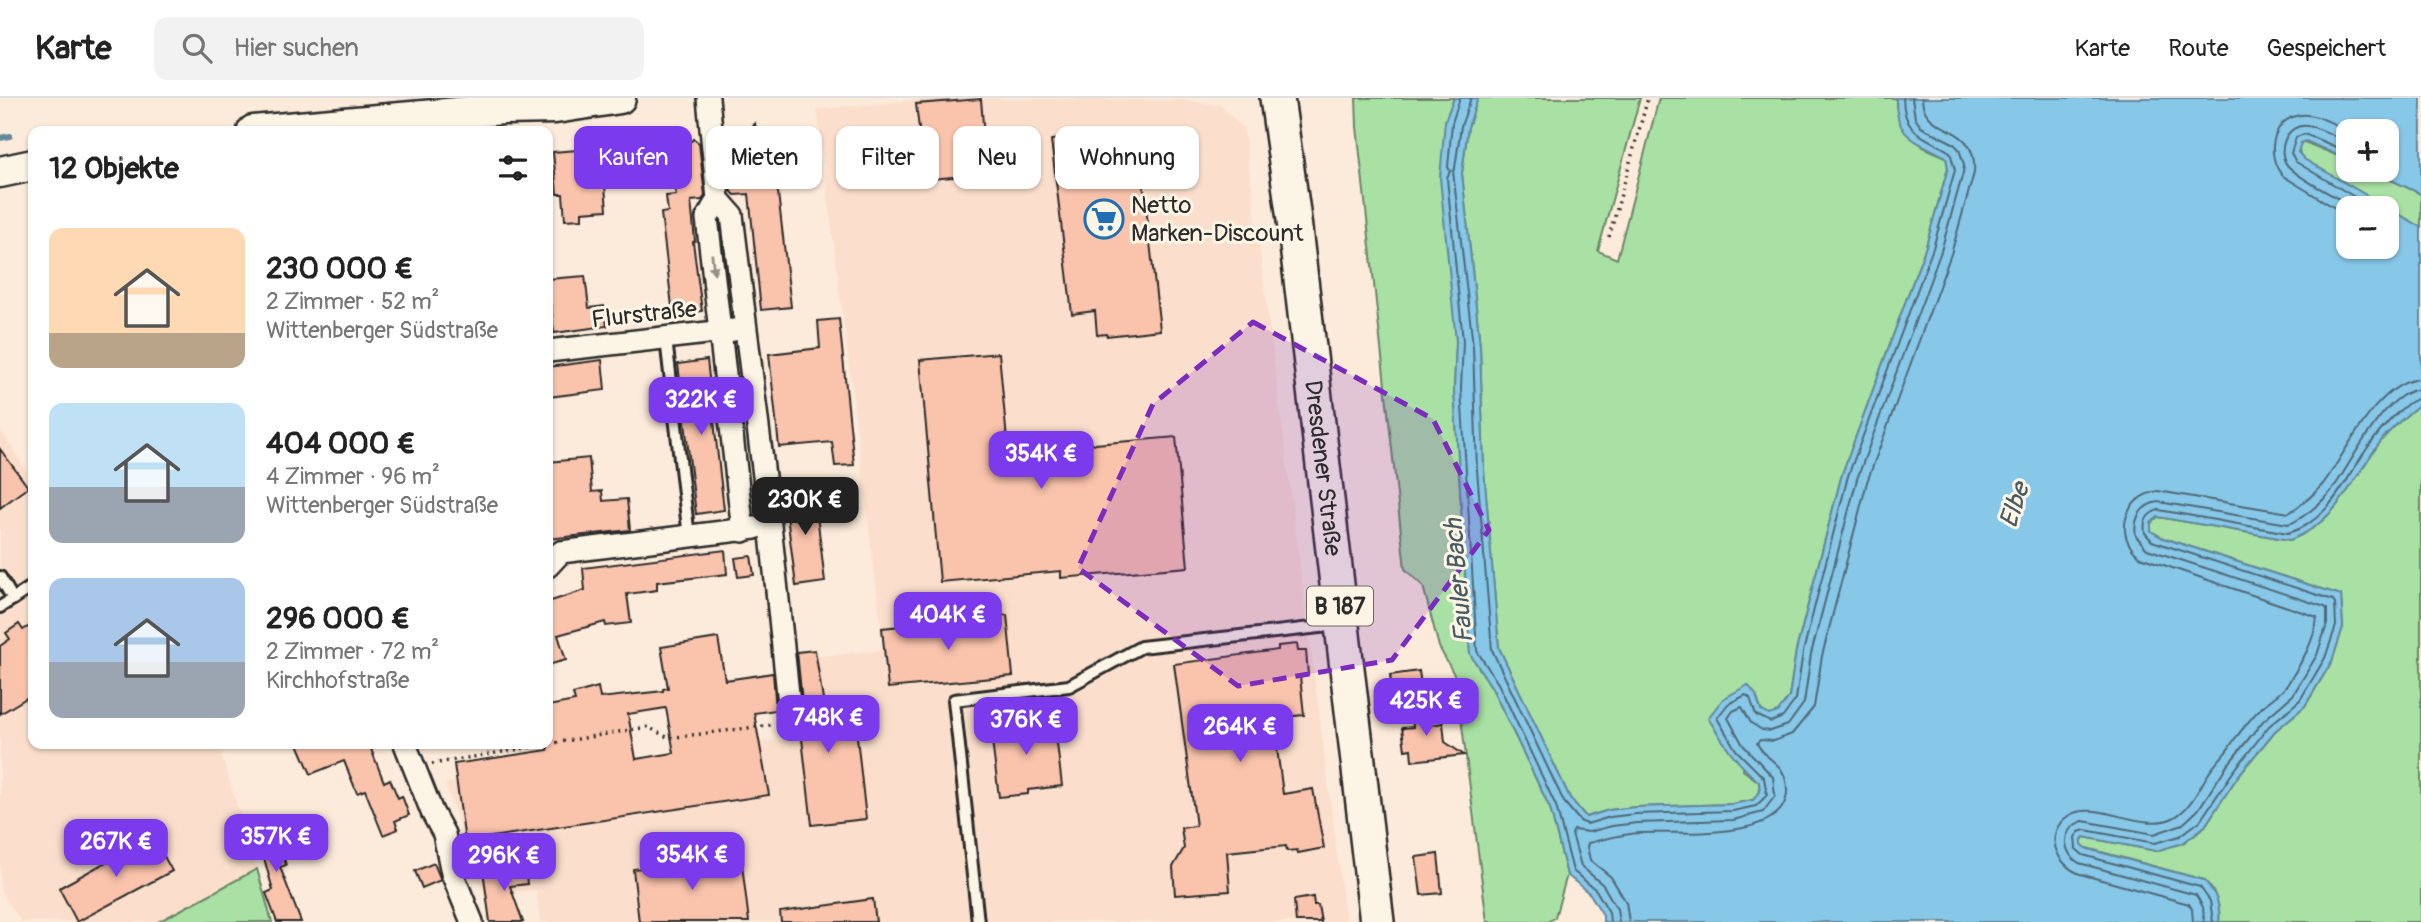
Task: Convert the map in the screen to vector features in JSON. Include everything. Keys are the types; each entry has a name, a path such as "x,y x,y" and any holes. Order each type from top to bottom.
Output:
{"main road":[{"path":"299,126 503,104 555,108 621,98"},
{"name":"Dresdener Straße","path":"1277,98 1293,212 1377,922"},
{"path":"0,172 28,166"}],"street":[{"path":"708,98 718,199 732,215 791,722"},
{"path":"718,199 707,218 743,531"},
{"name":"Flurstraße","path":"553,350 746,328"},
{"path":"553,561 561,552 743,531 770,525"},
{"path":"407,749 444,834 452,873 472,922"}],"lane":[{"path":"666,339 689,537"},
{"path":"0,577 13,598"},
{"path":"0,607 28,589"},
{"path":"978,922 954,700 1069,686 1141,647 1342,624"}],"path":[{"path":"1609,237 1648,98"},
{"path":"553,744 648,727 668,738 791,722"},
{"path":"415,770 426,765 523,749"}],"highlighted area":[{"path":"1253,322 1433,419 1489,530 1392,660 1238,686 1078,568 1153,404"}],"shaded area":[{"path":"938,98 1187,100 1222,106 1244,129 1346,922 540,922 536,890 485,897 445,784 799,737 791,659 884,650 822,149 822,126 819,126 817,109"},
{"path":"0,429 28,473 28,749 220,749 257,869 158,922 21,922 0,890"}],"green space":[{"path":"1356,98 1454,98 1445,121 1456,341 1454,389 1470,654 1492,688 1550,808 1567,875 1555,917 1548,922 1487,922 1456,678 1439,647 1423,586 1405,569"},
{"path":"1478,98 1640,98 1598,251 1617,259 1659,98 1896,98 1896,107 1923,147 1946,157 1948,168 1926,246 1842,474 1796,651 1789,697 1778,713 1769,715 1761,710 1756,695 1743,770 1759,782 1760,792 1753,800 1732,804 1636,807 1609,810 1586,817 1570,798 1499,648 1484,470 1480,346 1462,173 1468,127"},
{"path":"2302,141 2336,155 2336,178 2300,157 2299,147"},
{"path":"2343,182 2396,182 2421,194 2421,227 2399,214 2399,196 2367,196"},
{"path":"2421,403 2421,922 2219,922 2217,899 2204,880 2083,847 2081,842 2084,837 2156,851 2194,836 2205,826 2238,776 2275,731 2305,706 2332,661 2343,627 2341,595 2163,538 2151,531 2151,523 2158,517 2290,540 2307,532 2333,510 2381,441"},
{"path":"257,869 272,922 158,922"}],"water":[{"name":"Elbe","path":"1454,98 1478,98 1468,127 1462,173 1480,346 1484,470 1499,648 1570,798 1586,817 1609,810 1636,807 1732,804 1753,800 1760,792 1759,782 1737,760 1708,718 1723,699 1748,685 1756,695 1761,710 1769,715 1778,712 1789,697 1796,651 1842,474 1926,246 1948,168 1946,157 1917,142 1904,130 1899,122 1896,98 2421,98 2421,194 2396,182 2399,182 2399,119 2336,119 2336,155 2306,141 2301,143 2298,152 2304,159 2336,178 2336,182 2344,182 2368,196 2336,196 2336,259 2399,259 2399,214 2421,227 2421,403 2381,441 2332,511 2320,523 2290,540 2158,517 2151,523 2151,531 2163,538 2341,595 2343,627 2332,661 2305,706 2275,731 2238,776 2205,826 2183,843 2156,851 2084,837 2082,839 2082,846 2088,849 2204,880 2217,900 2219,922 1603,922 1603,915 1590,894 1567,875 1550,808 1492,688 1470,654 1454,389 1456,341 1440,178 1445,121"}],"building":[{"path":"981,99 983,126 953,126 953,177 939,178 939,126 919,126 916,104"},
{"path":"692,140 699,143 705,196 702,200 691,201 702,311 673,315 661,213 668,212 666,196 676,195 675,189 692,189"},
{"name":"Netto Marken-Discount","path":"1051,140 1055,140 1055,173"},
{"path":"574,150 574,189 605,189 607,210 582,212 582,219 565,220 563,194 557,194 553,152"},
{"path":"778,189 791,307 761,310 749,194 735,195 730,190"},
{"name":"Netto Marken-Discount","path":"1057,189 1144,189 1160,330 1097,335 1095,311 1072,314"},
{"path":"585,276 589,308 604,306 607,326 554,333 553,279"},
{"path":"839,319 854,465 835,466 832,442 779,447 769,354 820,348 818,321"},
{"path":"999,353 1010,473 1051,469 1049,448 1176,437 1188,567 1061,578 1061,571 940,582 920,360"},
{"path":"602,360 605,390 553,396 553,366"},
{"path":"707,360 724,510 696,514 678,364"},
{"path":"0,449 28,487 0,508"},
{"path":"589,458 592,492 602,491 603,501 627,499 630,530 553,538 553,462"},
{"path":"814,489 825,582 796,586 784,492"},
{"path":"725,550 727,574 657,582 657,590 627,594 631,623 606,626 605,622 558,635 566,660 553,664 553,600 585,590 583,568"},
{"path":"751,556 754,575 738,577 735,558"},
{"path":"1007,615 1013,676 888,688 882,628"},
{"path":"19,624 23,630 28,627 28,697 0,714 0,646 10,639 6,633"},
{"path":"718,638 725,680 773,673 776,710 754,713 769,795 465,841 454,764 553,749 553,705 575,701 573,694 598,687 600,698 663,691 668,688 661,647","holes":["666,708 674,753 636,759 628,714"]},
{"path":"1297,644 1298,651 1306,651 1308,675 1300,676 1304,715 1273,718 1283,794 1313,789 1324,848 1298,853 1297,850 1287,851 1286,846 1227,852 1230,891 1175,895 1173,867 1184,848 1181,828 1196,826 1174,664 1278,650 1278,646"},
{"path":"815,650 828,731 856,728 866,819 812,825 801,730 804,721 797,652"},
{"path":"1419,671 1422,693 1393,696 1390,675"},
{"path":"1428,706 1430,725 1443,723 1445,742 1464,755 1412,761 1411,749 1405,750 1402,728 1413,727 1411,708"},
{"path":"1054,718 1062,786 999,797 990,725"},
{"path":"300,749 371,749 384,782 390,779 398,798 402,796 409,815 395,821 398,829 383,835 365,790 357,793 344,761 311,774"},
{"path":"272,819 286,865 280,867 301,922 277,922 266,893 273,890 254,823"},
{"path":"153,836 172,871 77,922 59,888"},
{"path":"1438,854 1442,893 1421,895 1416,857"},
{"path":"741,856 749,922 639,922 633,869"},
{"path":"434,863 441,880 422,888 415,871"},
{"path":"525,865 527,884 510,886 523,922 490,922 483,870"},
{"path":"1313,897 1314,905 1318,905 1321,922 1296,922 1294,900"},
{"path":"873,899 876,922 781,922 780,912"}],"waterway":[{"name":"Fauler Bach","path":"0,138 10,136"}],"place":[{"name":"Netto Marken-Discount","path":"1104,219"}]}
